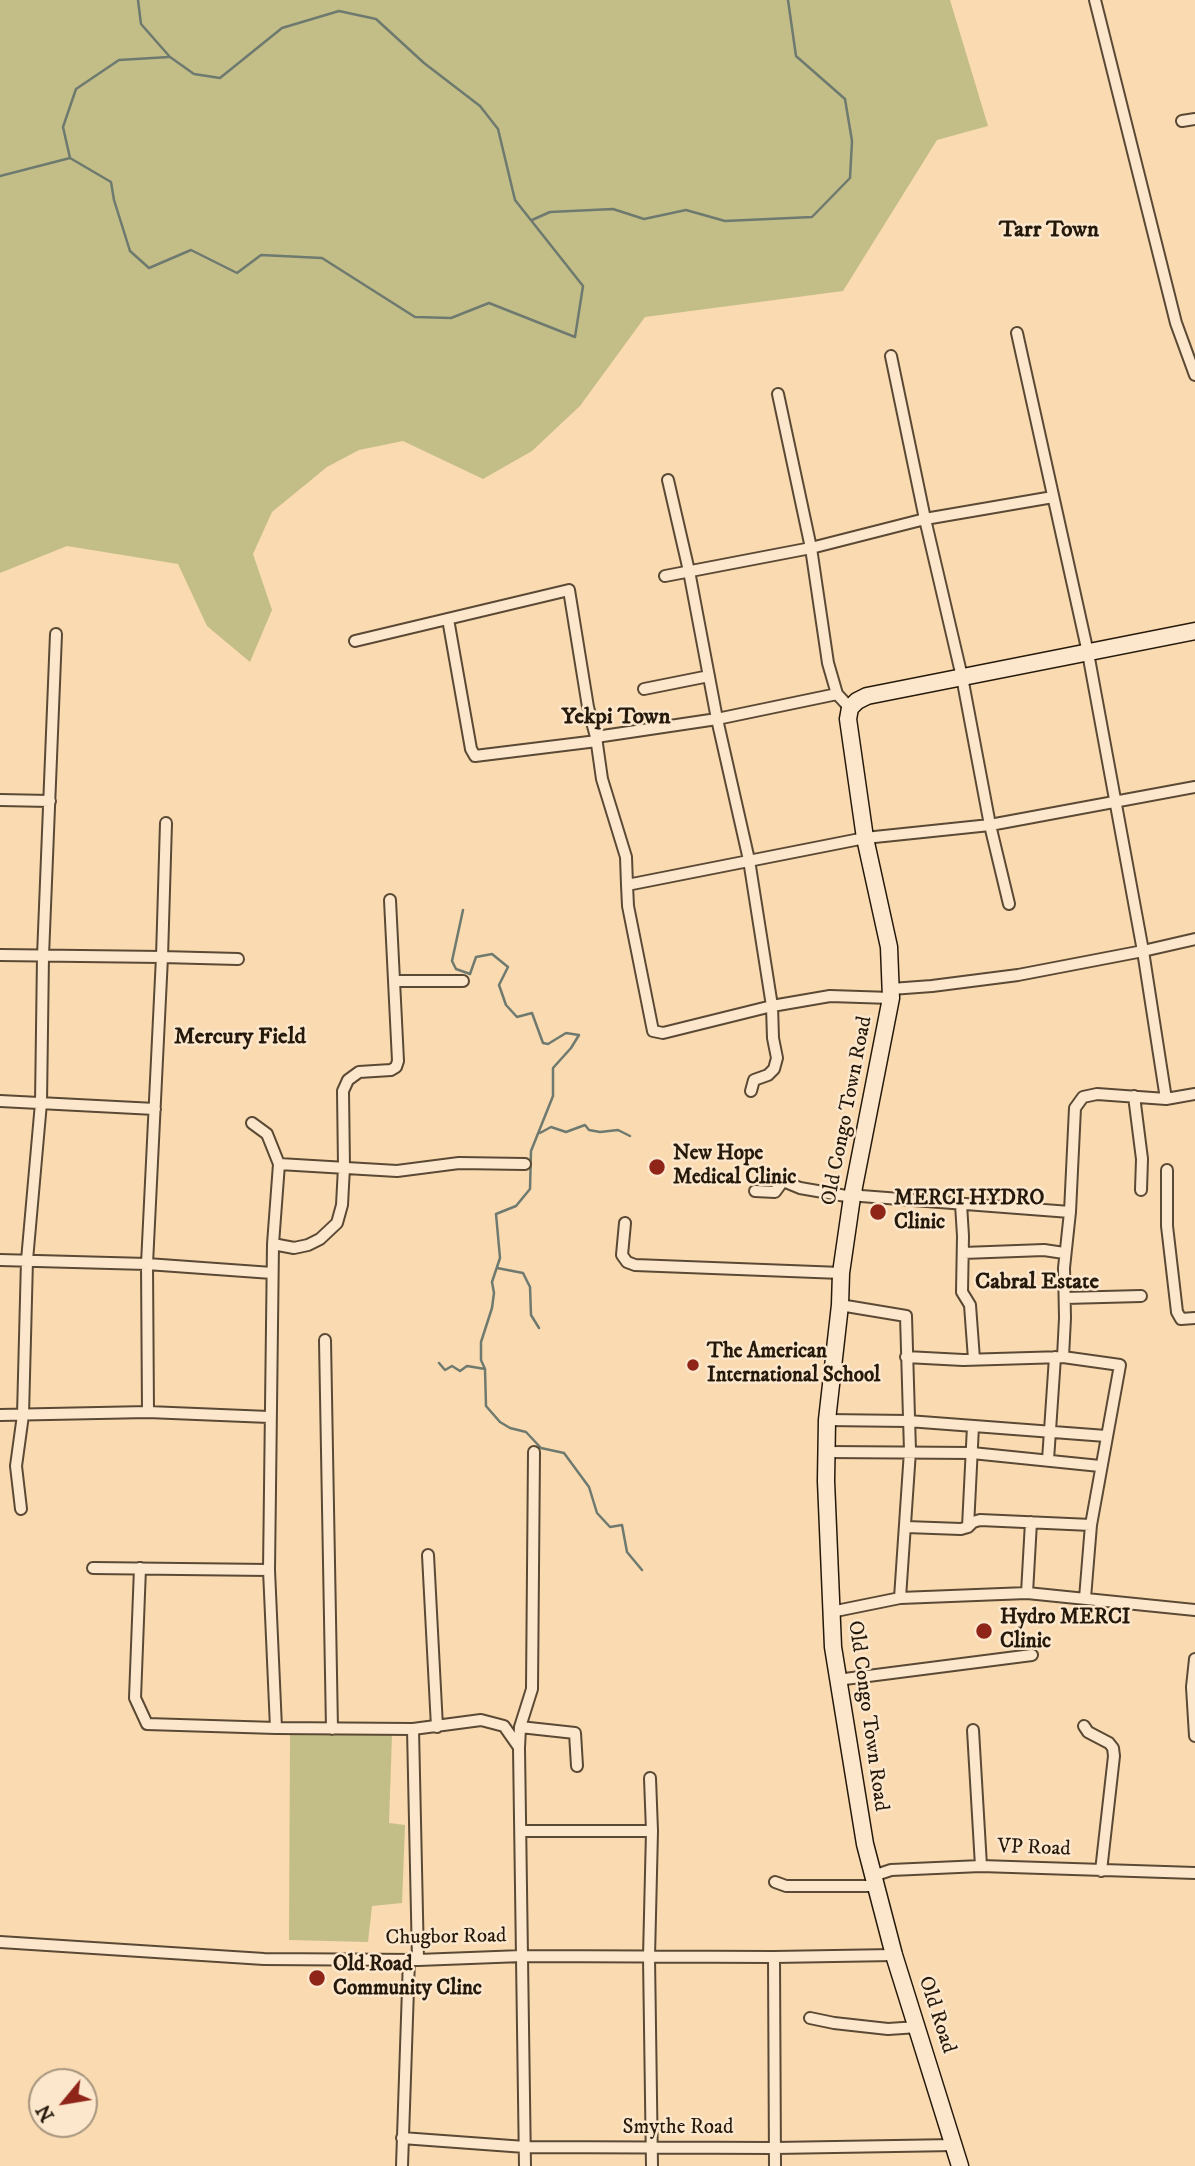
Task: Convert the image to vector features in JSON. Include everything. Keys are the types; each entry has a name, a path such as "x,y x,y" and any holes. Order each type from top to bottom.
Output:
{"street":[{"path":"1095,0 1176,323 1195,376"},
{"path":"1182,121 1195,119"},
{"path":"1017,333 1088,653 1143,951 1166,1099"},
{"path":"891,356 1009,904"},
{"path":"778,394 811,548 828,663 837,694 850,708 867,696 1195,631"},
{"path":"668,480 749,860 772,1006 777,1058 775,1069 754,1080 751,1091"},
{"path":"665,576 811,548 925,519 1054,497"},
{"path":"355,641 569,590 603,779 626,857 628,906 653,1031 663,1033 772,1006 830,996 891,993 1018,975 1195,939"},
{"path":"448,619 471,749 475,756 717,719 837,694"},
{"path":"21,1509 16,1466 23,1415 27,1260 41,1103 43,956 56,634"},
{"path":"644,689 709,676"},
{"name":"Old Congo Town Road","path":"850,708 848,729 865,838 889,947 891,993 852,1194 841,1273 825,1452 832,1647 865,1844 874,1881"},
{"path":"627,885 865,838 990,825 1195,787"},
{"path":"0,800 50,802"},
{"path":"148,1412 147,1264 166,823"},
{"path":"272,1244 294,1248 308,1245 320,1239 337,1223 342,1205 344,1167 343,1091 348,1080 359,1072 391,1070 396,1067 396,981 390,900"},
{"path":"0,955 237,958"},
{"path":"396,981 463,981"},
{"path":"1048,1460 1065,1298 1065,1253 1070,1212 1074,1108 1083,1097 1097,1094 1166,1099 1195,1094"},
{"path":"1134,1096 1142,1159 1141,1190"},
{"path":"0,1101 155,1109"},
{"path":"252,1123 267,1134 279,1164 272,1244 269,1416 269,1570 276,1728"},
{"path":"279,1164 397,1171 459,1163 525,1164"},
{"path":"1167,1170 1167,1226 1177,1312 1181,1319 1195,1318"},
{"path":"755,1191 775,1192 783,1181 800,1188 861,1196 1070,1212"},
{"path":"961,1204 962,1292 971,1305 974,1359"},
{"path":"625,1223 622,1255 627,1262 635,1265 841,1273"},
{"path":"963,1253 1044,1250 1065,1253"},
{"path":"0,1260 147,1264 272,1273"},
{"path":"1065,1298 1141,1296"},
{"path":"840,1306 906,1316 910,1451 900,1598"},
{"path":"325,1340 332,1729"},
{"path":"906,1357 1059,1357 1120,1365 1091,1525 1085,1598"},
{"path":"0,1415 148,1412 269,1416"},
{"path":"827,1420 908,1422 1106,1436"},
{"path":"968,1527 973,1426"},
{"path":"525,2166 519,1748 520,1727 532,1689 534,1452"},
{"path":"825,1452 972,1453 1100,1466"},
{"path":"906,1527 968,1527 979,1520 1091,1525"},
{"path":"1027,1593 1031,1522"},
{"path":"428,1555 437,1727"},
{"path":"93,1568 269,1570"},
{"path":"140,1568 135,1698 147,1724 413,1729 481,1720 504,1726 519,1748"},
{"path":"831,1612 900,1598 1027,1593 1195,1610"},
{"path":"837,1680 1032,1655"},
{"path":"1195,1659 1192,1686 1195,1736"},
{"path":"1084,1726 1088,1732 1110,1743 1114,1756 1101,1871"},
{"path":"520,1727 575,1733 577,1766"},
{"path":"402,2166 413,1959 413,1729"},
{"path":"974,1730 982,1866"},
{"path":"650,1778 652,2166"},
{"path":"522,1831 652,1831"},
{"name":"VP Road","path":"775,1882 786,1886 874,1881 891,1870 982,1866 1195,1873"},
{"name":"Old Road","path":"874,1881 894,1955 960,2166"},
{"name":"Chugbor Road","path":"0,1942 264,1959 894,1955"},
{"path":"774,1957 775,2166"},
{"path":"810,2018 888,2029 918,2027"},
{"name":"Smythe Road","path":"402,2138 526,2147 775,2148 955,2145"}],"shaded area":[{"path":"0,0 950,0 988,126 937,140 843,291 645,317 580,406 532,451 483,479 403,441 359,450 327,467 272,512 253,554 272,610 250,662 207,626 178,564 67,546 0,573"},
{"path":"290,1734 392,1735 389,1823 405,1825 402,1903 372,1906 368,1942 289,1940"}],"waterway":[{"path":"0,176 70,158 111,182 130,251 149,268 191,250 237,273 261,255 322,258 415,317 451,318 489,303 575,337 583,286 515,200 498,129 480,106 424,63 376,19 339,11 282,28 220,78 194,74 170,57 141,24 138,0"},
{"path":"532,220 550,212 613,209 644,219 686,210 725,221 812,217 850,178 852,141 845,99 796,56 788,0"},
{"path":"70,158 63,127 76,89 119,60 169,57"},
{"path":"463,910 452,961 456,969 470,974 476,957 492,954 508,967 499,985 506,1005 517,1017 532,1013 543,1043 548,1044 566,1033 579,1035 553,1068 553,1096 531,1151 530,1189 516,1206 496,1214 500,1258 492,1282 492,1308 481,1342 486,1406 500,1422 526,1432 541,1448 564,1453 589,1487 597,1513 610,1527 622,1525 627,1552 642,1570"},
{"path":"540,1133 551,1127 566,1132 585,1125 589,1130 618,1130 630,1136"},
{"path":"497,1268 523,1273 530,1287 531,1315 539,1328"},
{"path":"439,1363 445,1370 452,1366 460,1371 467,1366 485,1369"}],"place":[{"name":"New Hope Medical Clinic","path":"657,1167"},
{"name":"MERCI HYDRO Clinic","path":"878,1212"},
{"name":"The American International School","path":"693,1365"},
{"name":"Hydro MERCI Clinic","path":"984,1631"},
{"name":"Old Road Community Clinc","path":"317,1978"}],"district":[{"name":"Tarr Town","path":"1049,231"},
{"name":"Yekpi Town","path":"616,718"},
{"name":"Mercury Field","path":"240,1038"},
{"name":"Cabral Estate","path":"1037,1283"}]}
